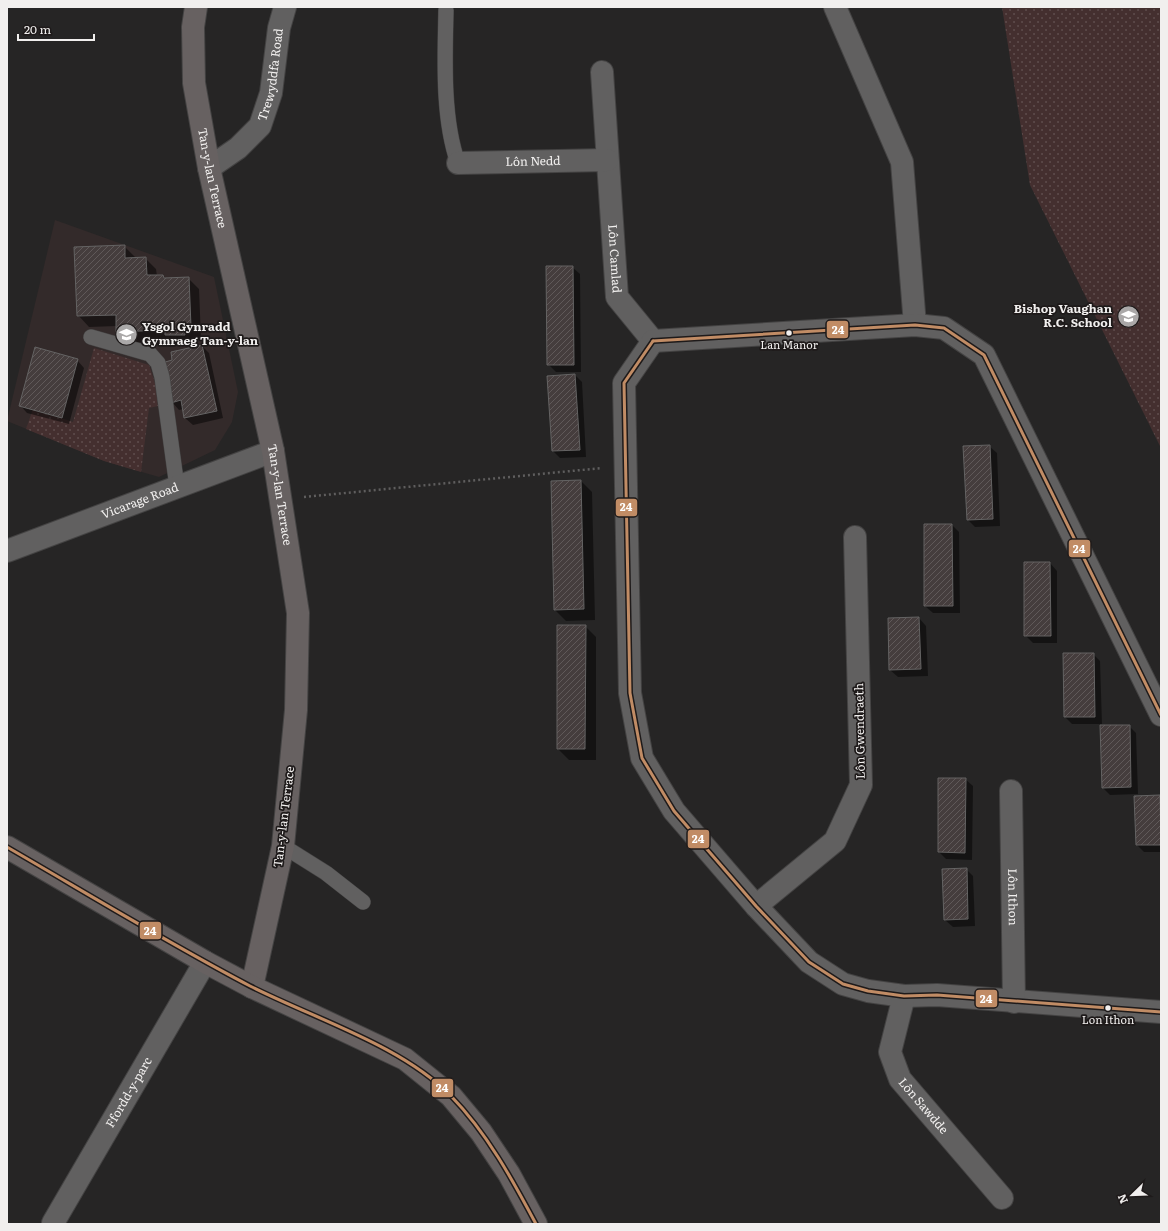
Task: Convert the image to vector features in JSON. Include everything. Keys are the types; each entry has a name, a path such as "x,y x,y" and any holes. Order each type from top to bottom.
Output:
{"street":[{"name":"Tan-y-lan Terrace","path":"196,7 193,27 194,83 209,168 273,451 298,613 296,710 283,846 252,987"},
{"name":"Trewyddfa Road","path":"209,168 238,148 260,126 271,93 279,28 286,7"},
{"path":"835,7 902,162 915,325"},
{"name":"Lôn Camlad","path":"602,72 617,297 653,341"},
{"name":"Lôn Nedd","path":"458,163 607,160"},
{"path":"1161,715 984,355 944,328 915,325 653,341 624,383 630,693 642,758 674,811 756,906 809,962 843,984 868,991 904,996 937,995 1161,1012"},
{"name":"Vicarage Road","path":"7,551 273,451"},
{"name":"Lôn Gwendraeth","path":"756,906 835,841 861,785 855,536"},
{"name":"Lôn Ithon","path":"1011,791 1014,1002"},
{"path":"7,847 205,962 252,987 405,1059 451,1096 482,1132 505,1168 536,1224"},
{"name":"Ffordd-y-parc","path":"53,1223 205,962"},
{"name":"Lôn Sawdde","path":"904,996 890,1052 900,1079 1002,1198"}],"lane":[{"path":"446,10 444,70 453,148 458,163"},
{"path":"91,337 150,354 158,363 162,377 177,487"},
{"path":"283,846 326,873 362,902"}],"path":[{"path":"280,499 626,466"}],"shaded area":[{"name":"Bishop Vaughan R.C. School","path":"1002,7 1161,7 1161,448 1030,185"},
{"name":"Ysgol Gynradd Gymraeg Tan-y-lan","path":"55,220 214,277 238,392 232,422 215,450 159,477 104,461 7,421"},
{"path":"94,348 149,365 155,383 158,406 149,408 141,472 104,461 26,429 33,409 73,422"}],"building":[{"path":"125,245 125,258 146,257 147,275 163,275 164,278 189,277 191,327 185,327 185,335 165,335 165,330 116,332 116,315 77,316 74,247"},
{"path":"546,266 573,266 574,365 547,365"},
{"path":"202,345 217,411 184,418 181,400 171,403 162,363 172,360 171,352"},
{"path":"35,347 78,359 62,418 19,406"},
{"path":"575,374 580,450 552,451 547,376"},
{"path":"990,445 993,519 967,520 963,446"},
{"path":"581,480 584,609 554,610 551,481"},
{"path":"924,524 952,524 953,606 924,606"},
{"path":"1024,562 1050,562 1051,636 1024,636"},
{"path":"919,617 921,669 889,670 888,618"},
{"path":"557,625 586,625 585,749 557,749"},
{"path":"1063,653 1094,653 1095,717 1064,717"},
{"path":"1100,725 1130,725 1131,787 1102,788"},
{"path":"938,778 966,778 965,853 938,852"},
{"path":"1160,795 1161,845 1136,845 1134,796"},
{"path":"967,868 968,919 944,920 942,869"}],"transit line":[{"name":"24","path":"653,341 915,325 944,328 984,355 1161,715"},
{"name":"24","path":"653,341 624,383 630,693 642,758 674,811 756,906 809,962 843,984 868,991 904,996 937,995 1161,1012"},
{"name":"24","path":"7,847 158,936 219,970 275,998 383,1047 431,1078 451,1096 476,1125 508,1173 536,1224"}],"place":[{"name":"Bishop Vaughan R.C. School","path":"1128,316"},
{"name":"Lan Manor","path":"789,333"},
{"name":"Ysgol Gynradd Gymraeg Tan-y-lan","path":"127,334"},
{"name":"Lon Ithon","path":"1108,1008"}]}
